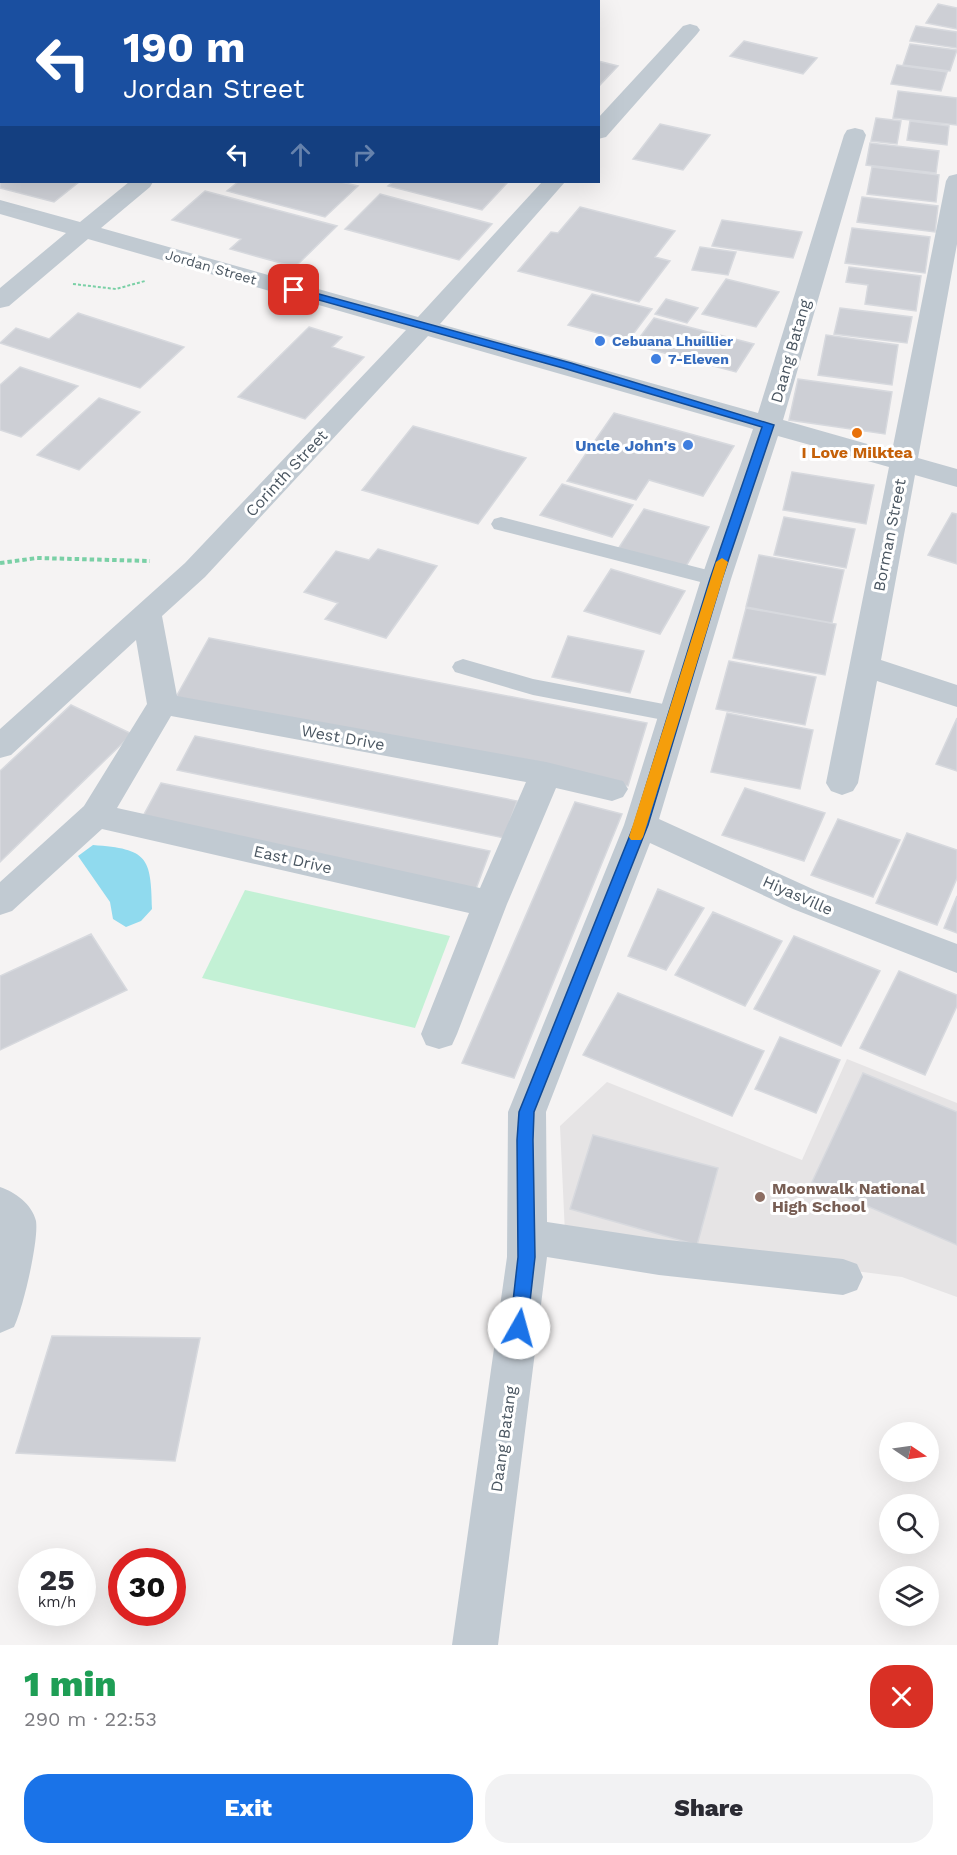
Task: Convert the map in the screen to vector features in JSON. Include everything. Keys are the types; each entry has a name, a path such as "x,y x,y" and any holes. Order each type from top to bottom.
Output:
{"street":[{"path":"600,130 690,30"},
{"name":"Daang Batang","path":"475,1645 522,1306 526,1236 526,1112 641,825 716,579 768,425 855,135"},
{"name":"Borman Street","path":"842,783 903,463 946,300 957,181"},
{"path":"0,301 141,183"},
{"name":"Corinth Street","path":"0,747 195,570 424,326 553,183"},
{"name":"Jordan Street","path":"0,207 957,478"},
{"path":"0,902 96,815 163,704 147,615"},
{"path":"864,666 957,696"},
{"name":"West Drive","path":"163,704 546,774 612,789"},
{"path":"440,1034 490,904 546,774"},
{"name":"East Drive","path":"96,815 490,904"},
{"name":"HiyasVille","path":"641,825 805,900 957,959"},
{"path":"0,1204 16,1221 16,1235 0,1314"},
{"path":"526,1236 659,1257 843,1277"}],"lane":[{"path":"501,524 716,579"},
{"path":"463,667 532,687 674,714"}],"path":[{"path":"32,274 73,284 116,289 144,281 155,282"},
{"path":"0,563 37,558 153,561 195,570"}],"shaded area":[{"name":"Moonwalk National High School","path":"847,1059 957,1103 957,1297 902,1277 565,1234 560,1126 607,1082 802,1160"}],"green space":[{"path":"245,890 450,936 415,1028 202,978"}],"water":[{"path":"93,845 125,849 136,853 143,859 150,878 152,909 141,921 126,927 113,919 110,902 78,856"}],"building":[{"path":"938,4 957,8 957,29 926,23"},
{"path":"916,26 957,32 957,48 910,41"},
{"path":"744,41 817,58 803,74 730,56"},
{"path":"910,44 957,50 950,71 903,65"},
{"path":"600,62 618,66 600,85"},
{"path":"897,65 947,72 941,91 891,84"},
{"path":"898,91 957,98 957,125 893,118"},
{"path":"876,118 901,121 897,144 871,141"},
{"path":"910,121 949,126 947,145 907,140"},
{"path":"660,124 710,135 683,170 633,159"},
{"path":"870,143 939,151 936,173 866,165"},
{"path":"872,167 939,175 936,202 867,194"},
{"path":"0,183 78,183 54,202 0,188"},
{"path":"237,183 345,183 358,186 325,217 227,191"},
{"path":"392,183 507,183 482,210 388,186"},
{"path":"205,191 337,226 295,267 230,249 241,239 172,220"},
{"path":"380,194 492,224 459,260 345,229"},
{"path":"862,197 938,206 935,232 857,222"},
{"path":"580,207 675,231 655,257 670,261 639,302 518,271 551,232 558,233"},
{"path":"722,220 802,232 793,258 712,246"},
{"path":"852,228 930,237 925,273 845,263"},
{"path":"700,247 736,252 728,275 692,270"},
{"path":"849,267 921,276 916,311 865,304 868,285 846,282"},
{"path":"726,279 779,292 756,327 702,314"},
{"path":"592,294 652,309 628,341 568,325"},
{"path":"666,299 698,308 687,323 655,314"},
{"path":"840,308 912,317 907,343 834,334"},
{"path":"78,313 184,347 140,388 0,343 16,328 49,339"},
{"path":"654,318 754,344 736,372 634,345"},
{"path":"309,327 342,337 332,347 364,357 305,419 238,397"},
{"path":"826,335 898,345 892,385 818,375"},
{"path":"20,367 78,386 21,437 0,430 0,385"},
{"path":"798,379 892,392 885,434 789,420"},
{"path":"99,398 140,412 79,470 37,455"},
{"path":"614,413 734,446 703,496 649,480 636,500 567,481"},
{"path":"413,426 526,458 478,524 362,490"},
{"path":"792,472 874,485 866,524 783,510"},
{"path":"562,484 633,505 612,537 540,515"},
{"path":"644,509 709,527 685,568 618,549"},
{"path":"952,513 957,514 957,564 928,555"},
{"path":"784,517 855,529 846,568 774,555"},
{"path":"378,549 437,566 386,638 325,619 338,603 304,592 336,551 369,560"},
{"path":"759,555 844,570 832,623 746,607"},
{"path":"611,569 685,591 660,634 584,611"},
{"path":"746,608 836,624 825,675 733,658"},
{"path":"568,636 644,651 630,693 552,677"},
{"path":"209,638 647,723 628,786 176,697"},
{"path":"729,661 816,677 805,725 716,709"},
{"path":"71,705 132,734 0,862 0,771"},
{"path":"727,713 813,730 800,789 711,772"},
{"path":"957,718 957,771 936,764"},
{"path":"195,736 517,801 504,838 177,770"},
{"path":"161,783 490,851 476,889 142,818"},
{"path":"745,788 825,813 804,861 722,835"},
{"path":"575,802 622,814 514,1078 462,1063"},
{"path":"838,819 900,840 873,897 811,875"},
{"path":"907,833 957,850 957,878 937,925 876,903"},
{"path":"658,889 704,908 666,970 628,956"},
{"path":"957,896 957,933 944,928"},
{"path":"713,912 782,941 745,1006 675,975"},
{"path":"91,934 127,990 0,1050 0,976"},
{"path":"794,936 880,971 841,1046 754,1009"},
{"path":"899,971 957,995 957,1006 925,1075 860,1048"},
{"path":"618,993 764,1051 732,1116 583,1055"},
{"path":"780,1037 840,1060 816,1113 755,1089"},
{"path":"863,1073 957,1112 957,1245 812,1182"},
{"path":"593,1135 718,1168 697,1245 570,1209"},
{"path":"52,1336 200,1338 175,1461 16,1453"}],"slow traffic":[{"path":"636,837 722,562"}],"place":[{"name":"Cebuana Lhuillier","path":"600,341"},
{"name":"7-Eleven","path":"656,359"},
{"name":"I Love Milktea","path":"857,433"},
{"name":"Uncle John's","path":"688,445"},
{"name":"Moonwalk National High School","path":"760,1197"}],"route":[{"path":"294,290 768,425 716,579 641,825 526,1112 527,1257 519,1328"}]}
